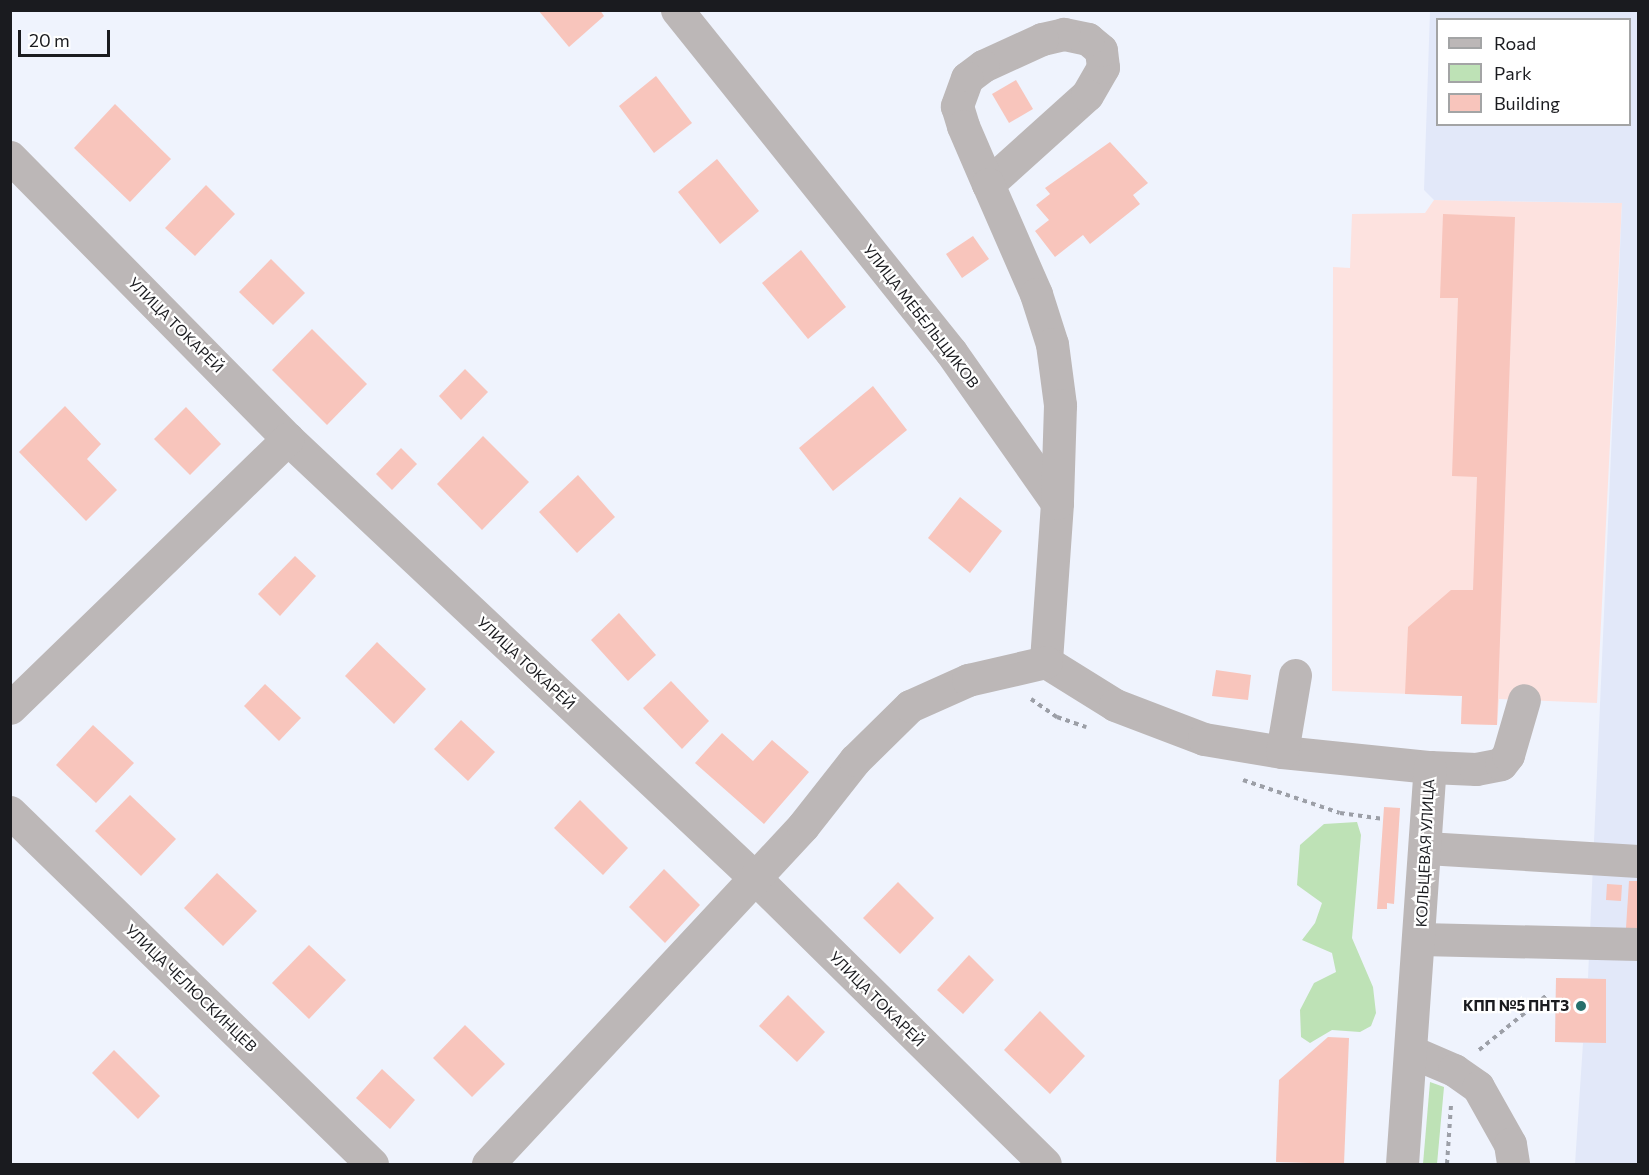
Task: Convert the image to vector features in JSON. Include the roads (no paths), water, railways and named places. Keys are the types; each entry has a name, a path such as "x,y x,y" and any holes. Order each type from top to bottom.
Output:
{"street":[{"name":"УЛИЦА МЕБЕЛЬЩИКОВ","path":"677,10 951,352 1057,503"},
{"path":"488,1164 803,826 855,760 910,706 968,680 1046,662 1057,503 1060,405 1052,344 1036,294 988,184 957,106 967,78 983,66 1042,39 1064,34 1088,39 1101,50 1103,67 1087,95 988,184"},
{"name":"УЛИЦА ТОКАРЕЙ","path":"10,157 288,439 755,878 1045,1164"},
{"path":"10,708 288,439"},
{"name":"КОЛЬЦЕВАЯ УЛИЦА","path":"1046,662 1115,705 1163,726 1204,739 1282,752 1430,766 1420,939 1402,1164"},
{"path":"1282,752 1295,675"},
{"path":"1430,766 1482,768 1501,765 1524,700"},
{"name":"УЛИЦА ЧЕЛЮСКИНЦЕВ","path":"10,812 372,1164"},
{"path":"1426,848 1548,853 1638,861"},
{"path":"1420,939 1638,944"},
{"path":"1412,1052 1454,1070 1478,1088 1510,1144 1513,1164"}],"place":[{"name":"КПП №5 ПНТЗ","path":"1581,1006"}]}
